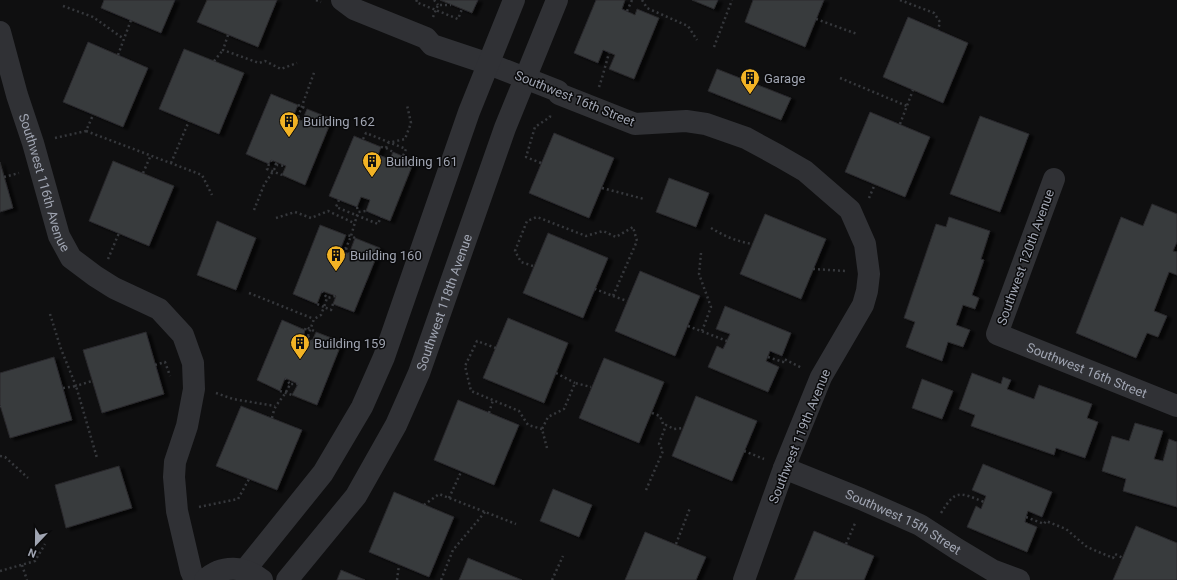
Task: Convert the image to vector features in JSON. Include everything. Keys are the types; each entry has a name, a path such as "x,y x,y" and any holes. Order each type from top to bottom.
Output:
{"street":[{"name":"Southwest 16th Street","path":"342,0 354,9 426,38 432,45 526,78 558,91 559,94 635,124 686,121 706,124 746,138 805,171 850,210 865,244 869,270"},
{"path":"205,580 224,569 235,568 253,575 323,473 362,407 384,357 469,112 514,0"},
{"name":"Southwest 118th Avenue","path":"287,580 356,496 396,425 419,373 505,128 557,0"},
{"name":"Southwest 116th Avenue","path":"0,32 59,236 71,258 114,288 159,309 183,335 193,363 194,389 187,426 175,462 174,477 177,511 191,571 195,580"},
{"name":"Southwest 120th Avenue","path":"997,334 1054,179"},
{"name":"Southwest 119th Avenue","path":"744,580 784,468 821,377 863,305 867,291 869,270"},
{"name":"Southwest 16th Street","path":"997,334 1177,406"},
{"name":"Southwest 15th Street","path":"784,468 861,498 920,525 957,550 992,570 1019,580"}],"path":[{"path":"417,0 416,2 458,19 462,9"},
{"path":"434,0 438,5"},
{"path":"627,11 632,0"},
{"path":"642,0 647,8 688,26 697,40"},
{"path":"714,47 732,0"},
{"path":"900,0 934,14 940,22 938,30"},
{"path":"438,5 451,4"},
{"path":"436,11 438,5"},
{"path":"63,6 93,18 124,39"},
{"path":"816,19 857,34"},
{"path":"118,55 131,20"},
{"path":"214,61 223,50 228,35"},
{"path":"223,50 259,63 265,61 281,69 297,63"},
{"path":"590,106 602,78 609,53"},
{"path":"298,117 315,70"},
{"path":"840,78 907,106"},
{"path":"900,124 913,90"},
{"path":"541,163 526,157 535,127 550,117 558,91"},
{"path":"298,105 307,109"},
{"path":"388,143 405,138 411,123 407,105"},
{"path":"86,130 93,115"},
{"path":"293,117 298,117 302,121"},
{"path":"171,163 189,121"},
{"path":"33,143 86,130 202,175 212,195"},
{"path":"363,139 366,133 406,150 403,156"},
{"path":"386,148 388,143"},
{"path":"381,147 393,152"},
{"path":"144,173 151,156"},
{"path":"271,160 277,165 286,166"},
{"path":"269,164 267,169 282,175"},
{"path":"254,210 264,185 277,165"},
{"path":"602,188 644,199"},
{"path":"339,200 336,207 357,216 378,224 381,217"},
{"path":"349,254 346,248 357,216 357,207"},
{"path":"276,218 295,212 311,218 328,211 354,223"},
{"path":"358,212 366,211"},
{"path":"533,266 520,262 515,251 527,221 538,216 586,236 603,231 616,236 633,227 637,241 613,296"},
{"path":"711,228 743,243 753,244"},
{"path":"346,235 356,238"},
{"path":"340,250 346,248"},
{"path":"701,253 699,274 712,307 702,331"},
{"path":"813,269 857,272 869,270"},
{"path":"595,289 627,301"},
{"path":"322,291 327,298"},
{"path":"249,293 314,319"},
{"path":"327,298 336,296"},
{"path":"308,336 314,319 321,315 327,298"},
{"path":"317,304 331,310 333,304"},
{"path":"50,314 61,349 76,386 97,458"},
{"path":"688,326 727,341"},
{"path":"305,330 306,327 316,332"},
{"path":"303,337 308,336"},
{"path":"308,336 312,341"},
{"path":"496,348 477,341 465,366 471,392 519,411 528,425 542,429"},
{"path":"768,357 783,362 784,359 821,377"},
{"path":"556,373 575,383 591,388"},
{"path":"285,378 290,384"},
{"path":"63,388 92,381"},
{"path":"547,448 542,429 548,417 564,409 575,383"},
{"path":"290,384 298,384"},
{"path":"272,418 275,406 286,393 290,384"},
{"path":"194,389 207,390 233,399 275,406"},
{"path":"280,391 292,395"},
{"path":"489,413 493,400"},
{"path":"652,413 660,416 663,424 666,426 674,429 683,428"},
{"path":"646,490 663,451 659,444 666,426"},
{"path":"0,456 5,457 28,478"},
{"path":"449,498 461,472"},
{"path":"177,511 238,499 249,479"},
{"path":"424,505 439,494 516,524"},
{"path":"931,532 949,500 958,494 966,495 984,502"},
{"path":"676,544 690,508"},
{"path":"441,580 453,550 485,512"},
{"path":"1026,517 1044,524 1046,521 1066,529 1087,546 1113,558 1115,554 1123,558"},
{"path":"0,571 35,561 45,544"},
{"path":"552,580 562,556"},
{"path":"22,565 27,580"},
{"path":"397,580 399,565"}],"building":[{"path":"104,0 175,0 161,33 101,8"},
{"path":"207,0 277,0 258,47 197,22"},
{"path":"440,0 478,0 472,13"},
{"path":"596,0 625,0 622,9 635,15 637,9 659,18 634,79 609,69 615,55 603,50 598,63 574,53"},
{"path":"692,0 718,0 714,9"},
{"path":"753,0 824,0 805,47 745,22"},
{"path":"908,17 968,43 943,103 883,77"},
{"path":"88,42 148,68 123,127 63,102"},
{"path":"184,49 244,73 219,134 159,109"},
{"name":"Garage","path":"717,69 791,98 781,120 708,91"},
{"name":"Building 162","path":"271,94 298,105 293,117 302,121 307,109 332,119 305,185 282,175 286,166 271,160 269,164 246,154"},
{"path":"870,112 930,137 905,197 845,172"},
{"path":"980,116 1029,134 1000,212 950,194"},
{"path":"554,133 614,158 589,218 529,193"},
{"name":"Building 161","path":"354,136 381,147 378,155 390,159 393,152 414,161 390,221 366,211 370,200 361,197 357,207 329,196"},
{"path":"113,161 174,186 149,246 89,221"},
{"path":"0,162 13,208 0,212"},
{"path":"669,178 709,193 696,227 656,212"},
{"path":"1152,204 1177,214 1177,242 1173,251 1177,252 1177,275 1169,272 1154,311 1167,316 1158,337 1147,333 1136,358 1076,333 1121,217 1143,226"},
{"path":"765,214 826,239 801,299 740,274"},
{"path":"949,217 990,231 981,259 984,260 972,295 979,298 975,309 963,305 956,325 970,330 963,347 948,342 942,361 906,347 915,322 904,318 936,224 946,227"},
{"path":"217,221 256,238 236,290 197,275"},
{"name":"Building 160","path":"320,225 346,235 340,250 349,254 355,238 380,248 354,312 333,304 336,296 322,291 317,304 293,294"},
{"path":"548,233 608,258 583,318 523,293"},
{"path":"640,271 700,296 675,356 615,331"},
{"path":"725,306 791,333 782,356 770,351 766,361 779,367 768,392 708,367 717,346 723,349 730,334 716,329"},
{"path":"508,318 568,343 544,403 483,378"},
{"name":"Building 159","path":"282,320 305,330 303,337 312,341 316,332 342,342 317,405 292,395 298,384 285,378 280,391 257,380"},
{"path":"146,332 164,394 102,413 83,350"},
{"path":"54,357 72,420 10,438 0,405 0,373"},
{"path":"604,358 664,382 639,443 579,418"},
{"path":"972,373 1001,384 1003,377 1011,380 1007,389 1034,399 1039,385 1092,404 1087,418 1098,422 1085,458 1056,448 1054,455 971,426 975,415 959,409"},
{"path":"922,379 953,391 942,419 912,408"},
{"path":"696,396 757,421 732,481 672,456"},
{"path":"458,400 519,425 494,485 434,460"},
{"path":"241,406 302,430 277,490 216,466"},
{"path":"1135,423 1163,431 1154,459 1163,461 1169,439 1177,442 1177,507 1123,491 1126,479 1102,471 1112,436 1129,441"},
{"path":"983,464 1052,492 1042,517 1028,511 1025,522 1037,527 1027,552 967,527 976,506 981,509 986,496 972,490"},
{"path":"119,466 132,508 66,528 55,485"},
{"path":"553,489 592,505 579,537 540,521"},
{"path":"394,492 454,517 429,577 369,552"},
{"path":"1136,526 1177,543 1177,580 1113,580"},
{"path":"814,531 874,556 864,580 794,580"},
{"path":"645,532 706,557 696,580 625,580"},
{"path":"468,558 522,580 459,580"},
{"path":"341,570 365,580 337,580"}],"place":[{"name":"Garage","path":"750,95"},
{"name":"Building 162","path":"289,138"},
{"name":"Building 161","path":"372,178"},
{"name":"Building 160","path":"336,272"},
{"name":"Building 159","path":"300,360"}]}
